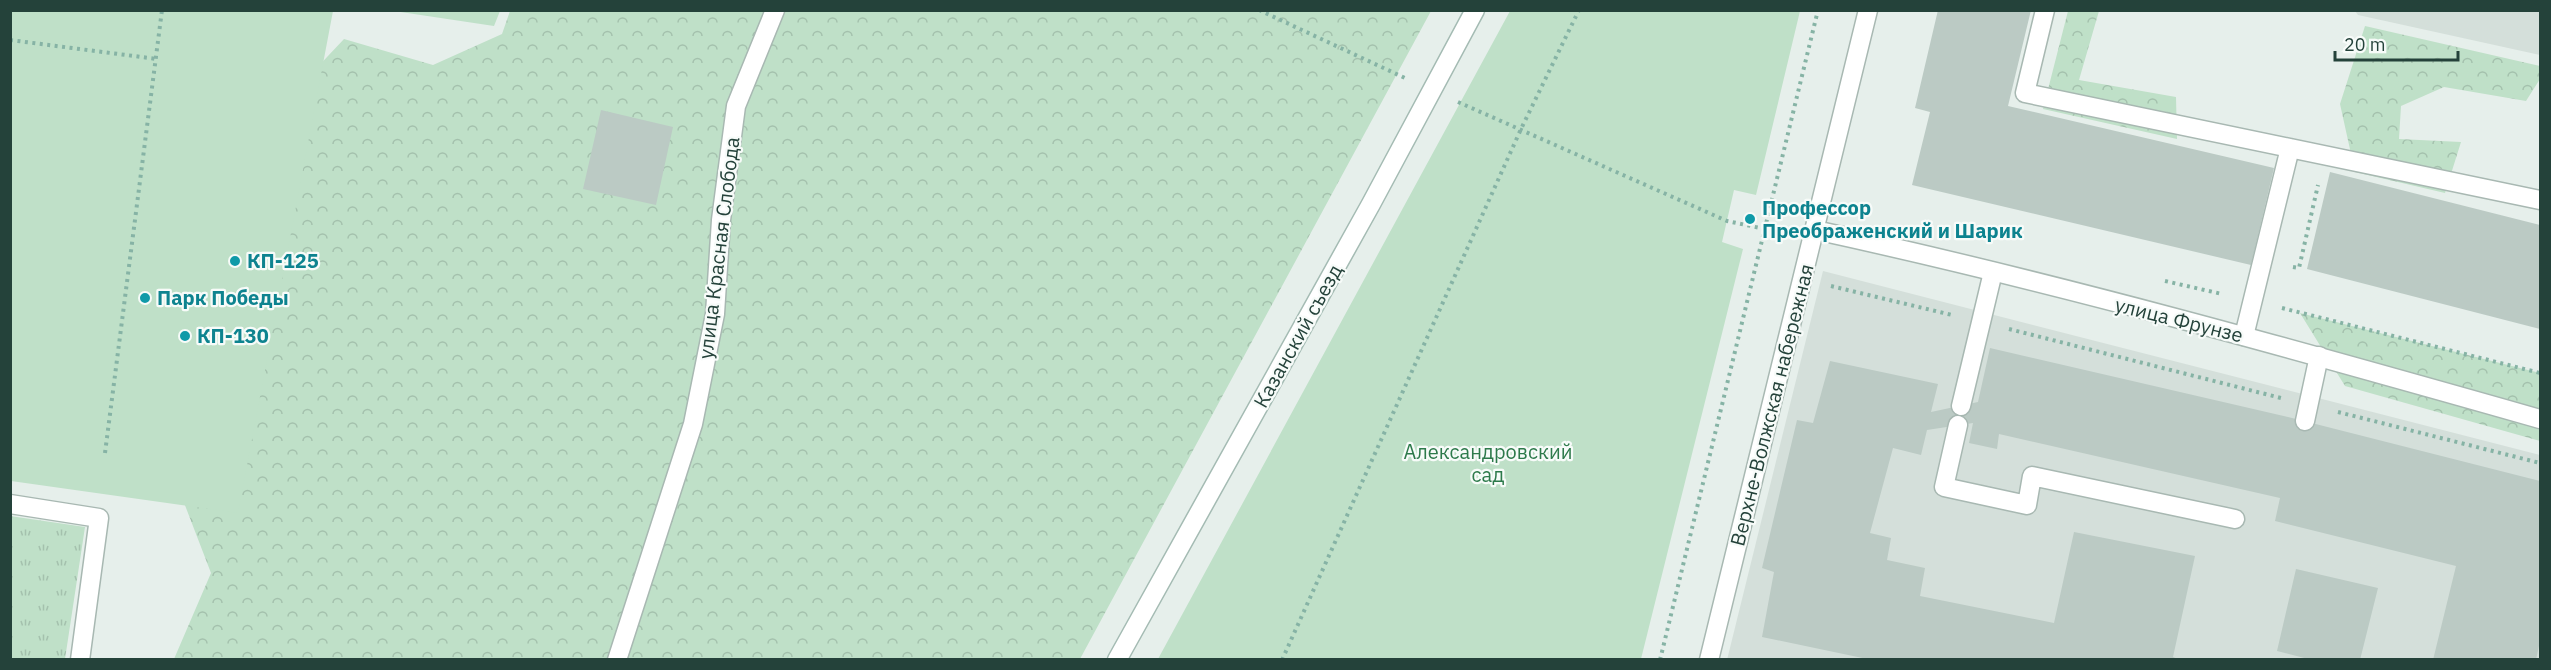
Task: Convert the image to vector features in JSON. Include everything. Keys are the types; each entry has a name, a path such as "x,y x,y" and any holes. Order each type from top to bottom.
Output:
{"street":[{"name":"улица Красная Слобода","path":"617,660 693,424 715,314 721,220 736,106 775,10"},
{"name":"Казанский съезд","path":"1117,660 1359,225 1475,10"},
{"name":"Верхне-Волжская набережная","path":"1709,660 1868,10"},
{"path":"2045,10 2025,93 2541,200"},
{"path":"2244,336 2290,148"},
{"name":"улица Фрунзе","path":"1815,230 1993,272 2244,336 2541,419"},
{"path":"1961,406 1993,272"},
{"path":"2307,413 2319,356"},
{"path":"1958,425 1944,487 2027,505 2032,476 2235,519"},
{"path":"10,504 99,518 80,660"}],"path":[{"path":"105,453 162,10"},
{"path":"1259,10 1394,72"},
{"path":"1282,660 1521,129 1579,10"},
{"path":"1660,660 1818,10"},
{"path":"10,40 157,59"},
{"path":"1521,129 1727,221 1765,229"},
{"path":"2263,260 2299,268 2320,177"},
{"path":"1823,284 1981,322 2307,413 2541,463"}],"shaded area":[{"path":"2355,11 2540,11 2540,55 2358,15"},
{"path":"1823,271 2540,455 2540,659 1727,660"}],"green space":[{"name":"Парк Победы","path":"11,10 333,11 238,513 11,481"},
{"path":"500,10 494,26 394,11"},
{"path":"510,11 1431,11 1080,659 174,659 211,573 163,448 261,127 344,39 433,65 502,34"},
{"name":"Александровский сад","path":"1510,11 1800,11 1756,195 1734,190 1722,242 1743,249 1641,659 1158,659"},
{"path":"2068,11 2099,11 2079,80 2176,97 2177,139 2043,109"},
{"path":"2365,26 2540,66 2540,79 2526,101 2444,87 2401,106 2399,139 2461,142 2445,193 2355,172 2340,104"},
{"path":"2300,313 2540,373 2540,441 2345,386"},
{"path":"10,516 85,527 65,659 11,659"}],"building":[{"path":"1938,10 2031,10 2008,106 2274,168 2251,265 1912,185 1930,112 1915,108"},
{"path":"601,110 673,127 656,205 583,189"},
{"path":"2330,172 2540,225 2540,329 2307,269"},
{"path":"1990,348 2292,418 2540,481 2540,641 2536,660 2433,660 2456,566 2275,521 2280,498 1999,434 1997,449 1969,443 1973,423 1927,430 1921,455 1893,448 1870,533 1891,538 1887,560 1925,568 1920,596 2054,623 2074,532 2195,556 2173,657 2180,660 1872,660 1762,637 1774,572 1762,568 1797,420 1813,423 1830,361 1938,384 1931,412 1978,402"},
{"path":"2296,569 2378,588 2360,660 2312,660 2277,651"}],"place":[{"name":"Профессор Преображенский и Шарик","path":"1750,219"},
{"name":"КП-125","path":"235,261"},
{"name":"Парк Победы","path":"145,298"},
{"name":"КП-130","path":"185,336"}]}
